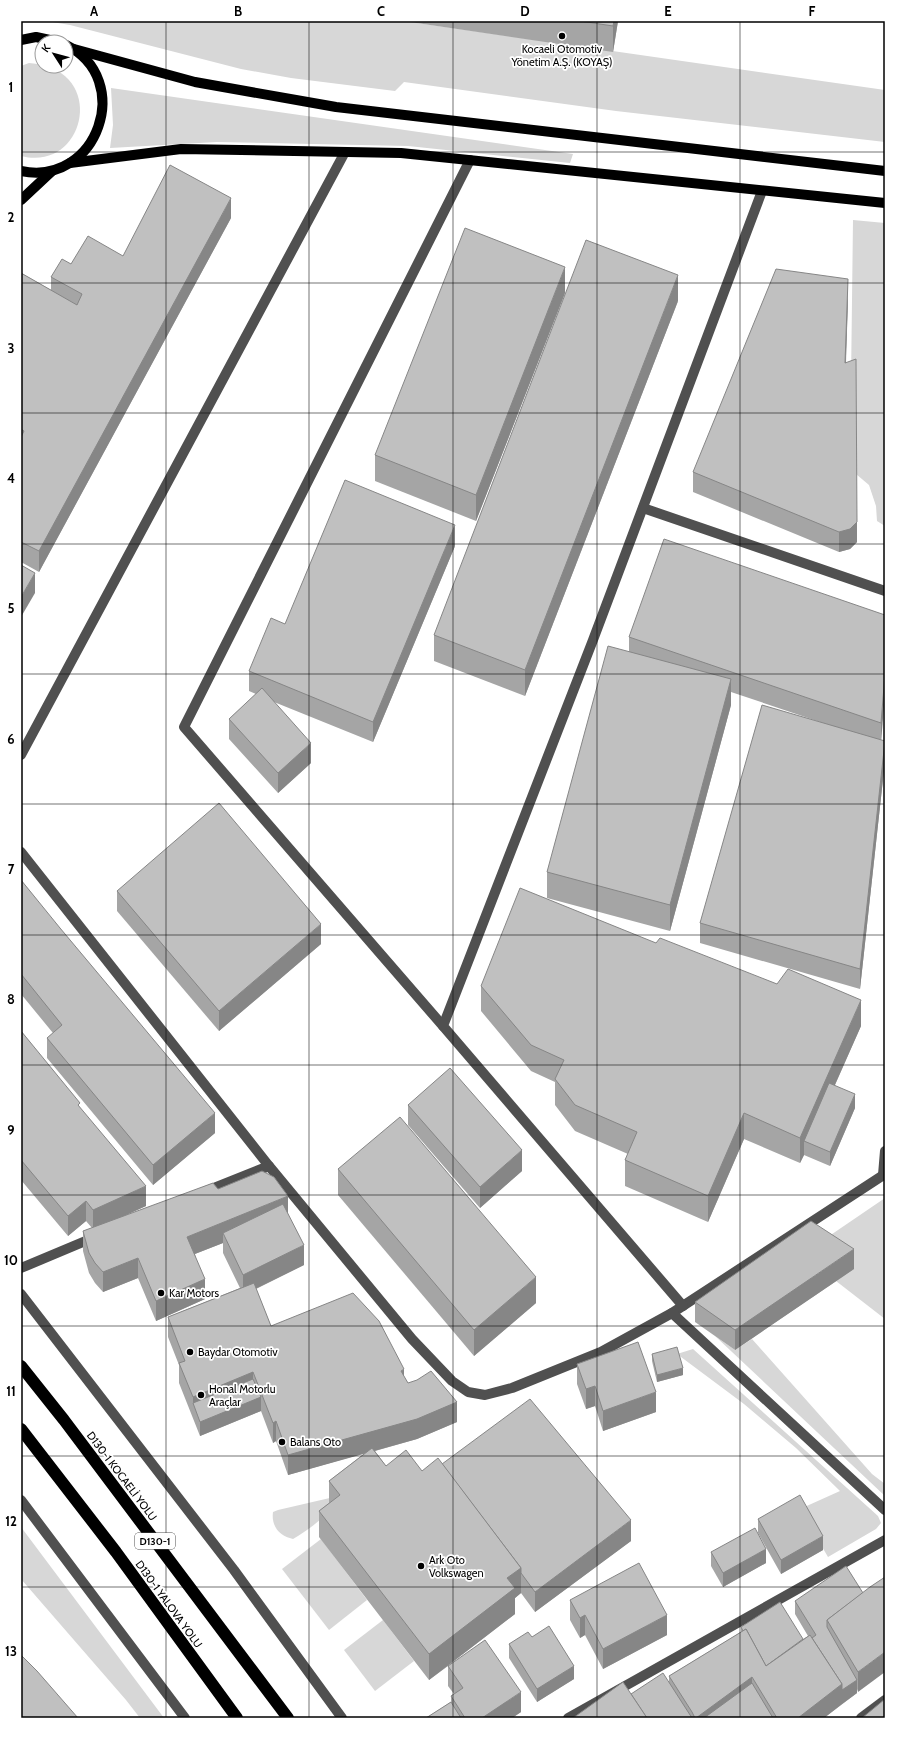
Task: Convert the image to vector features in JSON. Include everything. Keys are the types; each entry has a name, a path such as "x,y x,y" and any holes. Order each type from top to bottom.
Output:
{"highway":[{"name":"D130-1 KOCAELİ YOLU","path":"21,1366 64,1420 288,1718"},
{"name":"D130-1 YALOVA YOLU","path":"21,1429 116,1552 237,1718"}],"main road":[{"path":"21,40 34,37"},
{"path":"74,48 195,82 336,107 885,171"},
{"path":"21,171 32,173 52,171 70,163 87,149 99,130 103,107 100,85 91,65 74,50"},
{"path":"70,163 181,149 401,153 885,203"},
{"path":"21,200 52,171"}],"street":[{"path":"21,755 345,152"},
{"path":"470,160 184,727 444,1026 683,1306"},
{"path":"444,1026 643,508 762,191"},
{"path":"643,508 885,591"},
{"path":"21,852 268,1166 412,1339 452,1381 468,1392 485,1395 512,1388 601,1352 672,1313 884,1174 885,1151"},
{"path":"192,1197 268,1166"},
{"path":"21,1268 107,1233"},
{"path":"21,1294 234,1570 342,1718"},
{"path":"672,1313 885,1510"},
{"path":"21,1500 185,1718"},
{"path":"568,1718 885,1540"},
{"path":"861,1718 885,1700"}],"shaded area":[{"path":"46,21 403,21 885,90 885,142 616,111 404,82 395,91 291,78 241,69 70,25"},
{"path":"29,63 34,64 34,74 61,74 71,82 79,99 79,118 73,135 61,149 43,157 21,156 21,66"},
{"path":"111,88 573,154 570,163 408,146 217,142 110,148 113,125"},
{"path":"853,220 885,223 885,526 877,521 876,506 869,485 856,474 851,381"},
{"path":"885,1198 885,1319 836,1281 853,1269 816,1245"},
{"path":"715,1336 735,1350 752,1339 872,1474 885,1484 885,1496"},
{"path":"693,1349 878,1516 881,1523 876,1529 828,1557 800,1509 840,1491 796,1448 744,1404 677,1354"},
{"path":"347,1494 322,1518 293,1539 280,1533 273,1522 273,1512 278,1510"},
{"path":"21,1527 164,1718 140,1718 21,1579"},
{"path":"321,1539 367,1600 329,1630 282,1569"},
{"path":"383,1620 414,1661 375,1691 344,1650"}],"building":[{"path":"580,21 614,21 613,26"},
{"path":"170,165 231,198 39,551 21,542 21,437 24,431 21,429 21,273 77,305 82,294 51,277 62,259 71,264 88,236 123,256"},
{"path":"465,228 565,267 476,495 375,455"},
{"path":"586,240 678,275 525,670 434,635"},
{"path":"776,269 848,279 845,363 856,359 857,522 850,529 839,532 693,472"},
{"path":"345,480 455,525 373,722 249,671 271,618 285,624"},
{"path":"664,539 885,615 885,674 881,723 629,637"},
{"path":"21,565 35,573 21,597"},
{"path":"608,646 731,679 670,905 547,872"},
{"path":"262,688 311,743 278,773 229,719"},
{"path":"762,705 885,741 860,969 700,923"},
{"path":"219,803 321,924 219,1011 117,891"},
{"path":"21,880 215,1113 153,1165 47,1038 62,1025 21,974"},
{"path":"520,888 656,943 660,938 777,984 788,969 861,1000 800,1138 744,1113 708,1196 625,1160 637,1132 575,1105 555,1079 564,1060 531,1045 481,986"},
{"path":"21,1031 80,1103 78,1105 146,1186 93,1210 86,1201 68,1216 21,1160"},
{"path":"450,1068 522,1150 480,1187 408,1105"},
{"path":"829,1083 855,1094 830,1152 804,1141"},
{"path":"400,1117 536,1277 474,1330 338,1169"},
{"path":"262,1171 274,1177 288,1196 187,1237 205,1279 156,1301 138,1258 103,1272 89,1253 83,1231 213,1183 218,1189"},
{"path":"283,1204 304,1245 243,1275 223,1233"},
{"path":"811,1221 854,1249 735,1330 695,1302"},
{"path":"254,1283 271,1326 353,1293 379,1321 404,1369 401,1371 408,1383 417,1380 431,1371 457,1402 417,1419 288,1455 276,1421 273,1423 253,1372 193,1397 179,1363 185,1361 168,1317"},
{"path":"638,1342 656,1392 603,1411 595,1386 586,1389 577,1364"},
{"path":"677,1347 683,1368 657,1375 652,1354"},
{"path":"253,1379 261,1397 200,1422 193,1403"},
{"path":"530,1399 631,1520 535,1592 521,1573 521,1568 442,1464"},
{"name":"Ark Oto Volkswagen","path":"372,1448 386,1466 406,1450 422,1471 438,1458 521,1568 507,1578 515,1588 429,1654 319,1511 340,1495 329,1481"},
{"path":"800,1495 823,1536 781,1560 758,1519"},
{"path":"755,1528 766,1549 723,1573 711,1552"},
{"path":"639,1563 667,1615 603,1649 585,1615 580,1618 570,1600"},
{"path":"846,1566 863,1593 827,1620 827,1627 857,1680 842,1690 842,1684 812,1638 816,1635 795,1601"},
{"path":"885,1577 885,1652 858,1672 827,1620"},
{"path":"780,1602 803,1639 766,1666 746,1629 743,1631 741,1627"},
{"path":"549,1626 574,1666 537,1689 509,1644 528,1632 532,1637"},
{"path":"746,1629 766,1666 810,1635 842,1684 798,1718 777,1718 752,1677 695,1718 669,1676"},
{"path":"485,1640 521,1692 482,1718 465,1718 451,1696 463,1688 448,1666"},
{"path":"21,1655 37,1671 78,1718 21,1718"},
{"path":"663,1673 692,1718 647,1718 631,1694"},
{"path":"623,1682 647,1718 573,1718"},
{"path":"752,1683 773,1718 704,1718"},
{"path":"885,1699 885,1718 862,1718"},
{"path":"451,1702 461,1718 426,1718"}],"place":[{"name":"Kocaeli Otomotiv Yönetim A.Ş. (KOYAŞ)","path":"562,36"},
{"name":"Kar Motors","path":"161,1293"},
{"name":"Baydar Otomotiv","path":"190,1352"},
{"name":"Honal Motorlu Araçlar","path":"201,1395"},
{"name":"Balans Oto","path":"282,1442"},
{"name":"Ark Oto Volkswagen","path":"421,1566"}]}
